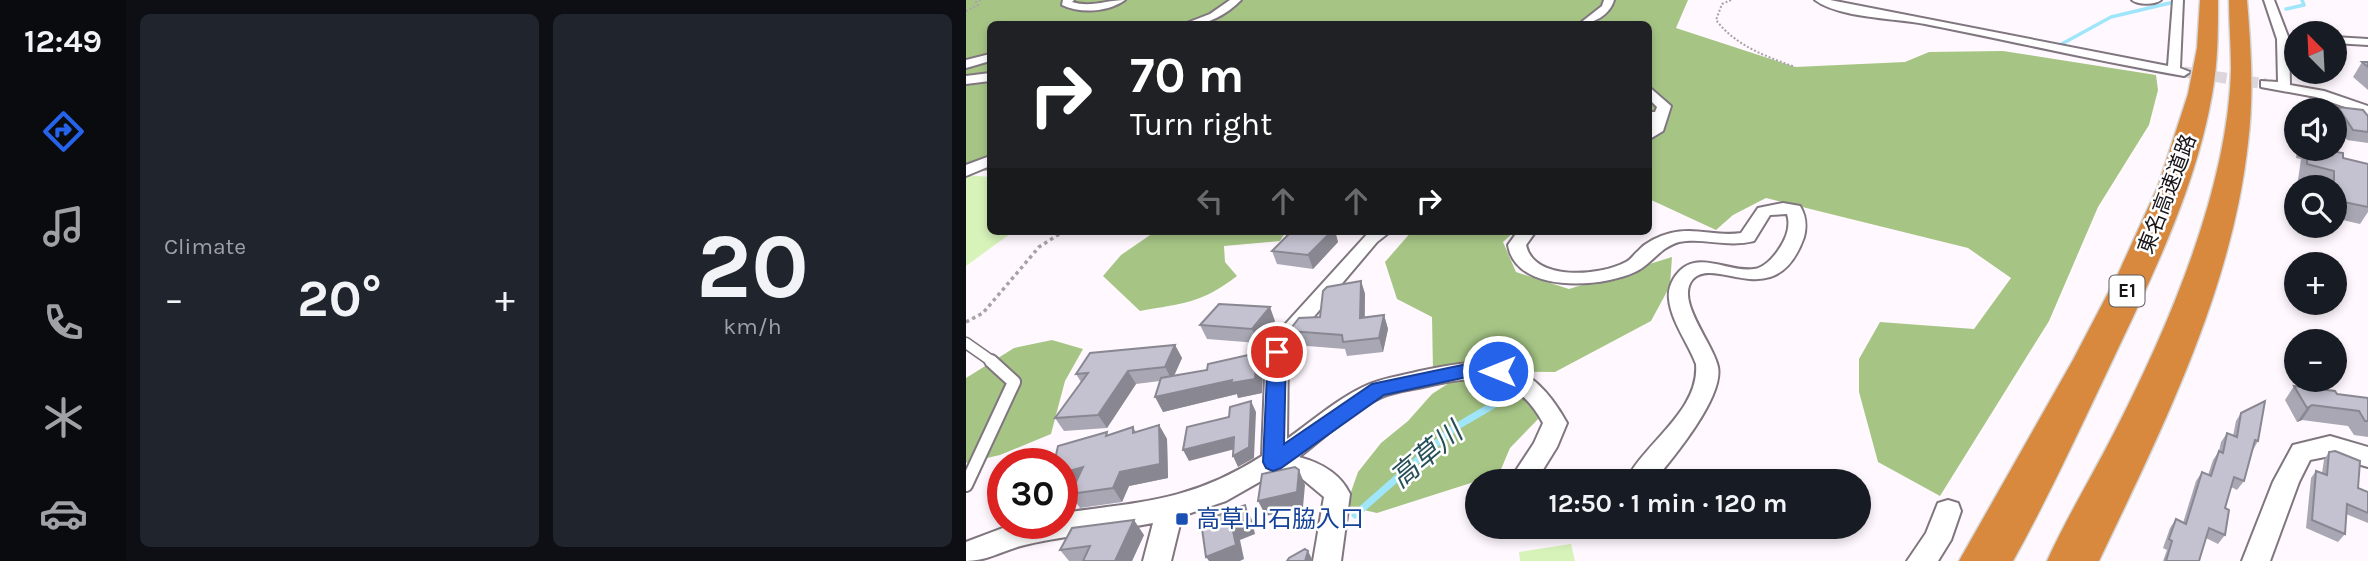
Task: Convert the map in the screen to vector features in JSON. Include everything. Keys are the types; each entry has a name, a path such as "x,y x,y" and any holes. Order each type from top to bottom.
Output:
{"highway":[{"name":"東名高速道路","path":"1985,561 2079,387 2143,259 2187,148 2204,80 2210,31 2209,0"},
{"path":"2073,561 2136,439 2187,313 2215,227 2232,157 2241,97 2242,54 2262,4"}],"street":[{"path":"1069,0 1066,3 1069,6 1091,7 1120,0"},
{"path":"1198,21 1214,16 1236,0"},
{"path":"1588,21 1607,7 1609,0"},
{"path":"1820,0 1835,6 1905,17 2073,53 2179,71 2178,0"},
{"path":"2137,0 2156,0"},
{"path":"2262,4 2282,36 2284,86"},
{"path":"2347,41 2368,42"},
{"path":"966,64 987,59"},
{"path":"966,80 987,77"},
{"path":"2266,84 2284,86 2367,110"},
{"path":"1652,94 1664,106 1654,116 1656,131 1652,134"},
{"path":"966,170 987,162"},
{"path":"1524,235 1517,245 1520,258 1525,264 1542,273 1561,278 1586,278 1635,265 1660,244 1678,237 1739,240 1748,236 1757,215 1773,207 1794,210 1799,216 1799,223 1788,249 1774,268 1758,275 1711,266 1695,268 1683,277 1680,290 1681,311 1704,357 1708,373 1703,389 1650,469"},
{"path":"1273,462 1277,352 1287,335 1376,235"},
{"path":"966,555 1018,533 1054,524 1127,519 1199,501 1273,462 1378,389 1467,370 1498,371 1522,379 1548,406 1555,423 1545,447 1530,469"},
{"path":"2256,561 2286,482 2302,452 2330,446 2368,457"},
{"path":"1273,462 1307,467 1322,476 1337,494 1327,561"},
{"path":"1157,561 1171,508"},
{"path":"1921,561 1937,540 1948,511"}],"lane":[{"path":"966,343 980,351 1014,382 966,485"}],"path":[{"path":"966,11 978,5 976,2 981,0"},
{"path":"1731,0 1722,4 1716,20 1720,26 1754,51 1796,67"},
{"path":"966,322 983,313 1039,247 1058,235"}],"green space":[{"path":"966,0 1688,0 1676,28 1795,67 1905,62 1929,52 2003,51 2156,75 2158,90 2149,125 2098,207 2049,321 1940,496 1878,462 1859,392 1859,359 1880,322 1974,329 2011,278 1968,248 1766,198 1733,215 1716,230 1652,200 1652,21 987,21 987,171 966,169"},
{"path":"966,175 987,177 987,235 1009,235 966,266"},
{"path":"1150,235 1284,235 1280,241 1224,246 1225,262 1237,276 1212,292 1191,301 1140,311 1103,276 1121,255"},
{"path":"1409,235 1511,235 1503,242 1516,272 1569,289 1672,257 1670,286 1651,321 1555,372 1433,371 1432,317 1397,299 1385,262"},
{"path":"1052,340 1083,349 1065,381 1051,434 1017,448 987,448 987,458 966,463 966,378 1014,348"},
{"path":"1489,374 1530,394 1541,416 1510,448 1501,469 1465,469 1465,485 1377,513 1346,506 1358,472 1381,443 1408,421 1432,394 1449,383"},
{"path":"1571,544 1575,561 1520,561 1519,552"}],"building":[{"path":"2347,108 2363,110 2368,116 2368,132 2353,130 2347,121"},
{"path":"2347,159 2368,164 2368,207 2347,203 2347,175 2334,175 2334,171 2307,164 2307,161"},
{"path":"1288,235 1328,235 1308,255 1272,251"},
{"path":"1361,281 1360,318 1384,315 1379,338 1343,342 1342,335 1289,331 1299,318 1320,317 1323,291 1327,287"},
{"path":"1219,304 1270,307 1252,329 1200,325"},
{"path":"1175,345 1165,367 1128,371 1098,415 1055,418 1088,373 1076,374 1090,353"},
{"path":"1257,353 1255,379 1231,383 1232,380 1155,397 1161,378 1207,370 1208,364"},
{"path":"2298,392 2336,392 2368,398 2368,421 2365,421 2359,411 2312,405 2307,408"},
{"path":"1251,401 1249,447 1233,456 1234,437 1183,450 1187,427 1229,417 1230,407"},
{"path":"2265,401 2258,441 2255,440 2244,481 2234,477 2225,508 2229,510 2225,535 2209,528 2199,561 2166,561 2172,541 2169,539 2176,519 2186,524 2202,472 2211,476 2219,451 2223,453 2227,433 2237,437 2241,413"},
{"path":"1159,425 1160,464 1120,472 1113,488 1078,493 1078,477 1083,467 1078,468 1078,448 1058,446 1133,427 1133,433"},
{"path":"2335,451 2360,461 2358,488 2368,492 2368,513 2347,504 2345,534 2312,520 2316,471 2327,475 2329,452"},
{"path":"1295,467 1299,470 1297,492 1258,501 1262,474"},
{"path":"1245,505 1248,519 1232,526 1236,545 1206,557 1201,522"},
{"path":"1134,520 1115,561 1083,561 1090,546 1060,550 1066,539 1078,539 1078,527"},
{"path":"1305,549 1308,551 1305,561 1287,561 1289,558"}],"waterway":[{"name":"高草川","path":"2286,9 2304,5 2302,0"},
{"name":"高草川","path":"2058,46 2111,17 2170,3"},
{"name":"高草川","path":"1355,515 1454,428 1502,400"}],"tunnel":[{"path":"2184,72 2266,84"}],"place":[{"name":"高草山石脇入口","path":"1182,519"}],"route":[{"path":"1277,352 1273,462 1378,389 1467,370 1498,371"}]}
